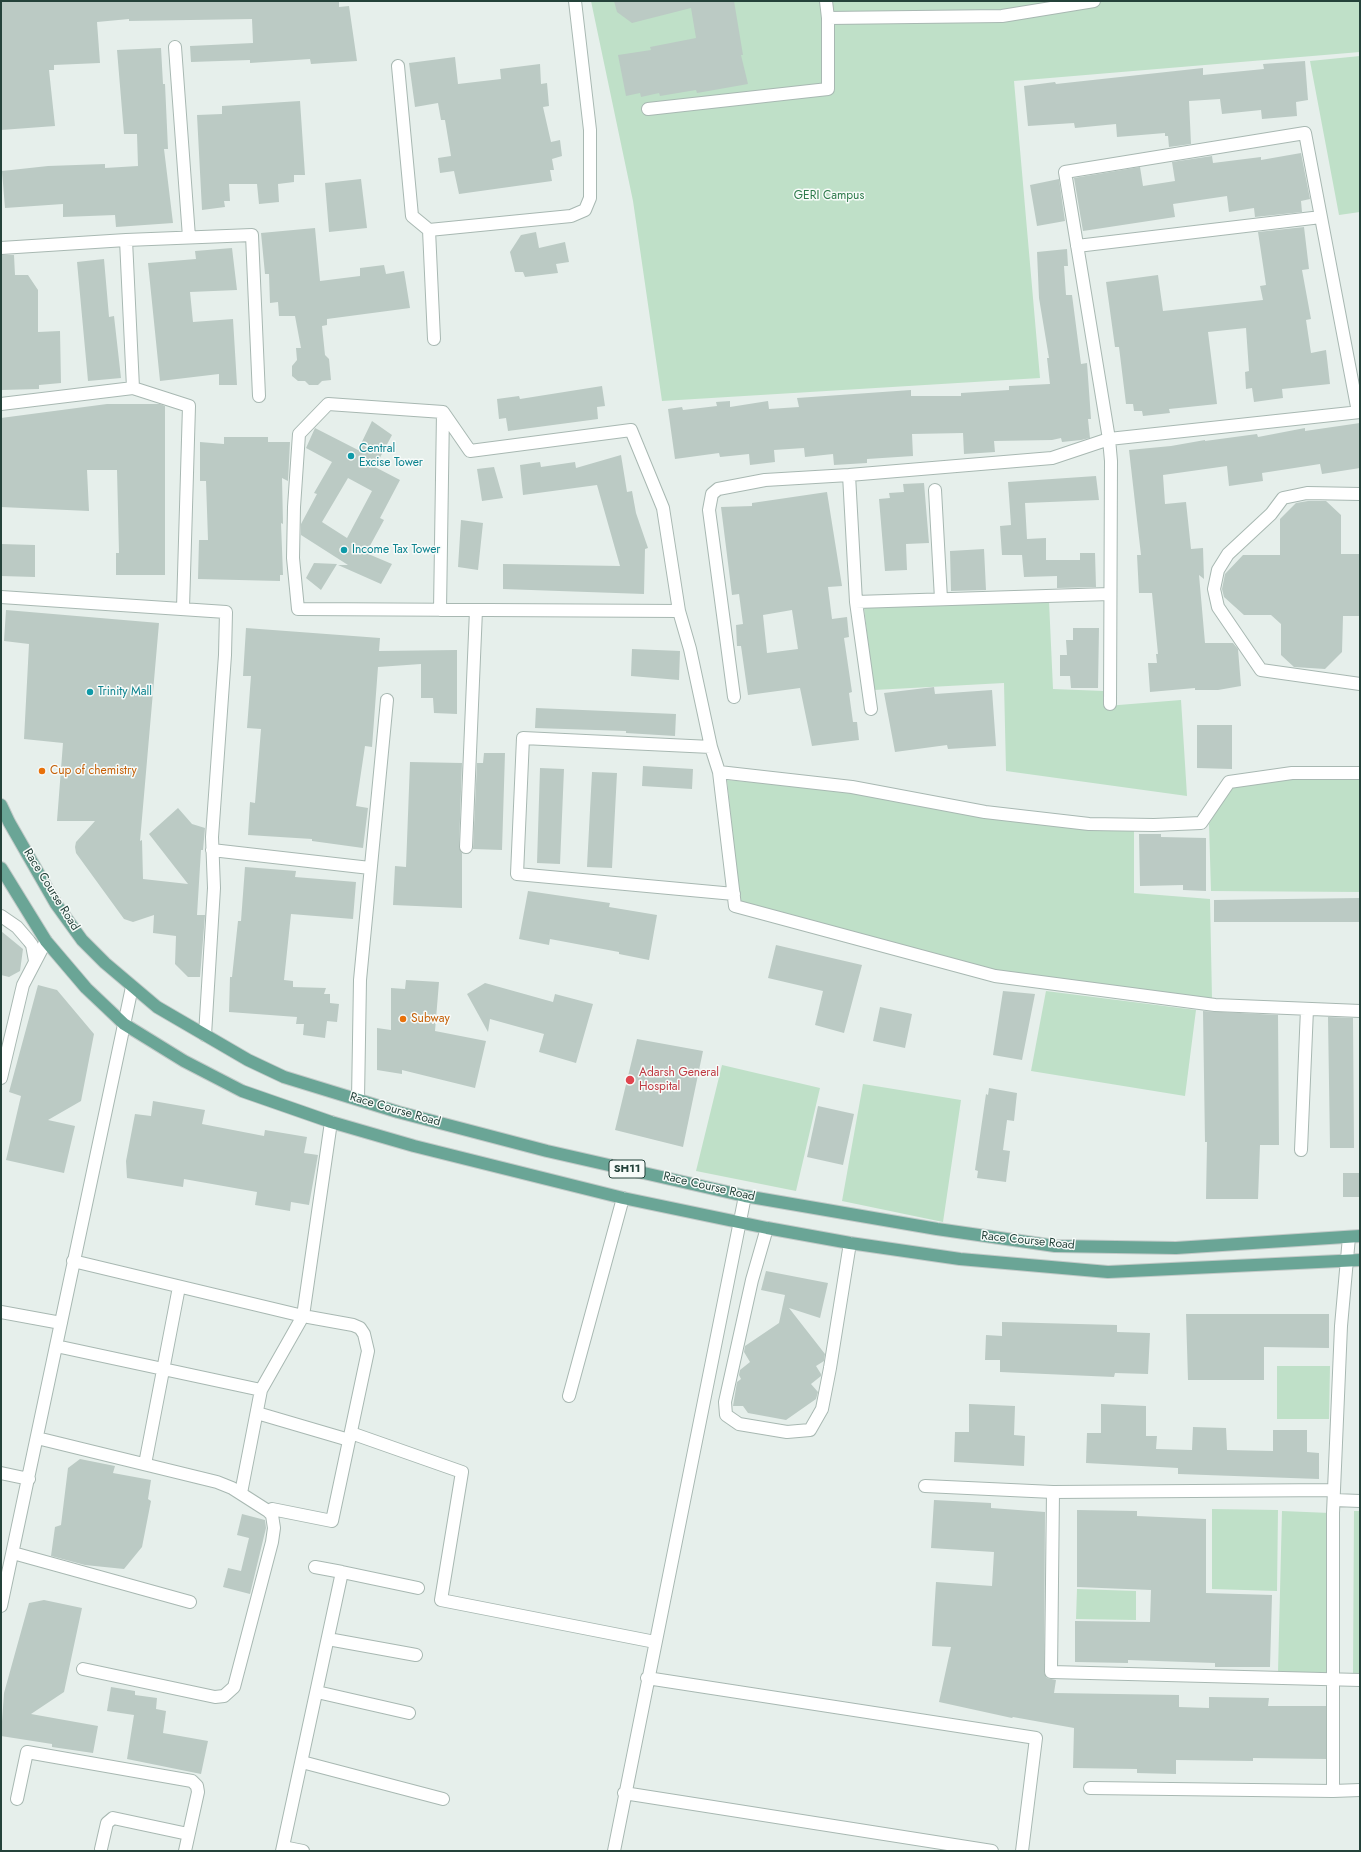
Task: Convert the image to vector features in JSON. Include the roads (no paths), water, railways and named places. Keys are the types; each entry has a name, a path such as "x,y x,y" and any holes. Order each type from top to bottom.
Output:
{"main road":[{"name":"Race Course Road","path":"1,805 9,822 56,904 70,924 101,958 132,987 157,1007 248,1060 284,1077 398,1112 547,1150 745,1196 937,1229 1055,1246 1176,1248 1354,1237"},
{"name":"Race Course Road","path":"1,868 46,941 86,988 124,1024 184,1062 242,1091 331,1122 414,1146 623,1198 740,1223 850,1243 960,1259 1108,1272 1347,1262 1360,1260"}],"street":[{"path":"398,66 412,216 429,230 572,216 585,210 590,198 590,130 575,1"},
{"path":"648,110 828,89 828,18 826,1"},
{"path":"828,18 1002,16 1094,1"},
{"path":"175,47 189,237"},
{"path":"734,697 709,510 712,494 718,489 765,480 849,475 1052,458 1109,439 1359,412 1305,133 1065,172 1109,439 1111,461 1110,594 1112,651 1110,704"},
{"path":"1077,246 1321,217"},
{"path":"429,230 434,339"},
{"path":"1,248 126,240 252,235 259,396"},
{"path":"126,240 134,388"},
{"path":"1,404 134,388 189,406 183,608"},
{"path":"443,412 328,404 300,434 294,507 293,543 298,609 679,611"},
{"path":"440,610 443,412"},
{"path":"443,412 470,451 631,430 663,508 679,611 690,649 711,747 719,772 735,906 995,976 1215,1004 1360,1011"},
{"path":"849,475 856,602 871,709"},
{"path":"935,490 941,599"},
{"path":"1360,494 1306,493 1283,498 1271,514 1228,554 1218,570 1214,589 1218,607 1261,670 1360,684"},
{"path":"856,602 1110,594"},
{"path":"1,597 226,612 225,655 212,850 213,896 204,1035"},
{"path":"466,847 476,610"},
{"path":"358,1099 360,980 387,700"},
{"path":"711,747 523,738 517,874 734,894"},
{"path":"719,772 852,787 986,812 1089,824 1154,825 1201,823 1229,782 1292,773 1360,773"},
{"path":"212,850 370,868"},
{"path":"1,916 17,927 29,941 32,945 35,961"},
{"path":"1,1078 23,985 46,941"},
{"path":"1,1606 132,987"},
{"path":"1301,1150 1307,1009"},
{"path":"241,1493 261,1390 303,1316 331,1122"},
{"path":"614,1851 647,1678 656,1642 745,1196"},
{"path":"569,1396 623,1198"},
{"path":"766,1228 752,1280 725,1402 726,1415 739,1424 786,1432 810,1430 822,1409 850,1243"},
{"path":"1333,1791 1334,1495 1342,1326 1347,1262 1354,1237"},
{"path":"73,1261 303,1316 353,1325 360,1328 367,1339 368,1351 332,1521 272,1509 268,1511"},
{"path":"145,1464 179,1287"},
{"path":"1,1312 61,1323"},
{"path":"56,1346 261,1390"},
{"path":"257,1413 350,1436 462,1472 441,1600 656,1642"},
{"path":"37,1438 217,1482 241,1493 272,1515 274,1528 266,1568 234,1687 224,1696 216,1697 83,1669"},
{"path":"1,1473 29,1479"},
{"path":"925,1486 1053,1492 1334,1495 1360,1501"},
{"path":"1053,1492 1051,1672 1360,1680"},
{"path":"13,1553 190,1602"},
{"path":"315,1567 418,1588"},
{"path":"303,1851 283,1849 342,1572"},
{"path":"328,1639 416,1655"},
{"path":"647,1678 1036,1738 1022,1851"},
{"path":"317,1692 409,1713"},
{"path":"17,1799 27,1752 192,1781 197,1786 198,1792 184,1851"},
{"path":"302,1762 443,1799"},
{"path":"1090,1788 1360,1790"},
{"path":"624,1793 992,1851"},
{"path":"101,1849 107,1823 113,1818 188,1834"}],"place":[{"name":"Central Excise Tower","path":"351,456"},
{"name":"Income Tax Tower","path":"344,550"},
{"name":"Trinity Mall","path":"90,692"},
{"name":"Cup of chemistry","path":"42,771"},
{"name":"Subway","path":"403,1019"},
{"name":"Adarsh General Hospital","path":"630,1080"}],"park label":[{"name":"GERI Campus","path":"829,196"}]}
